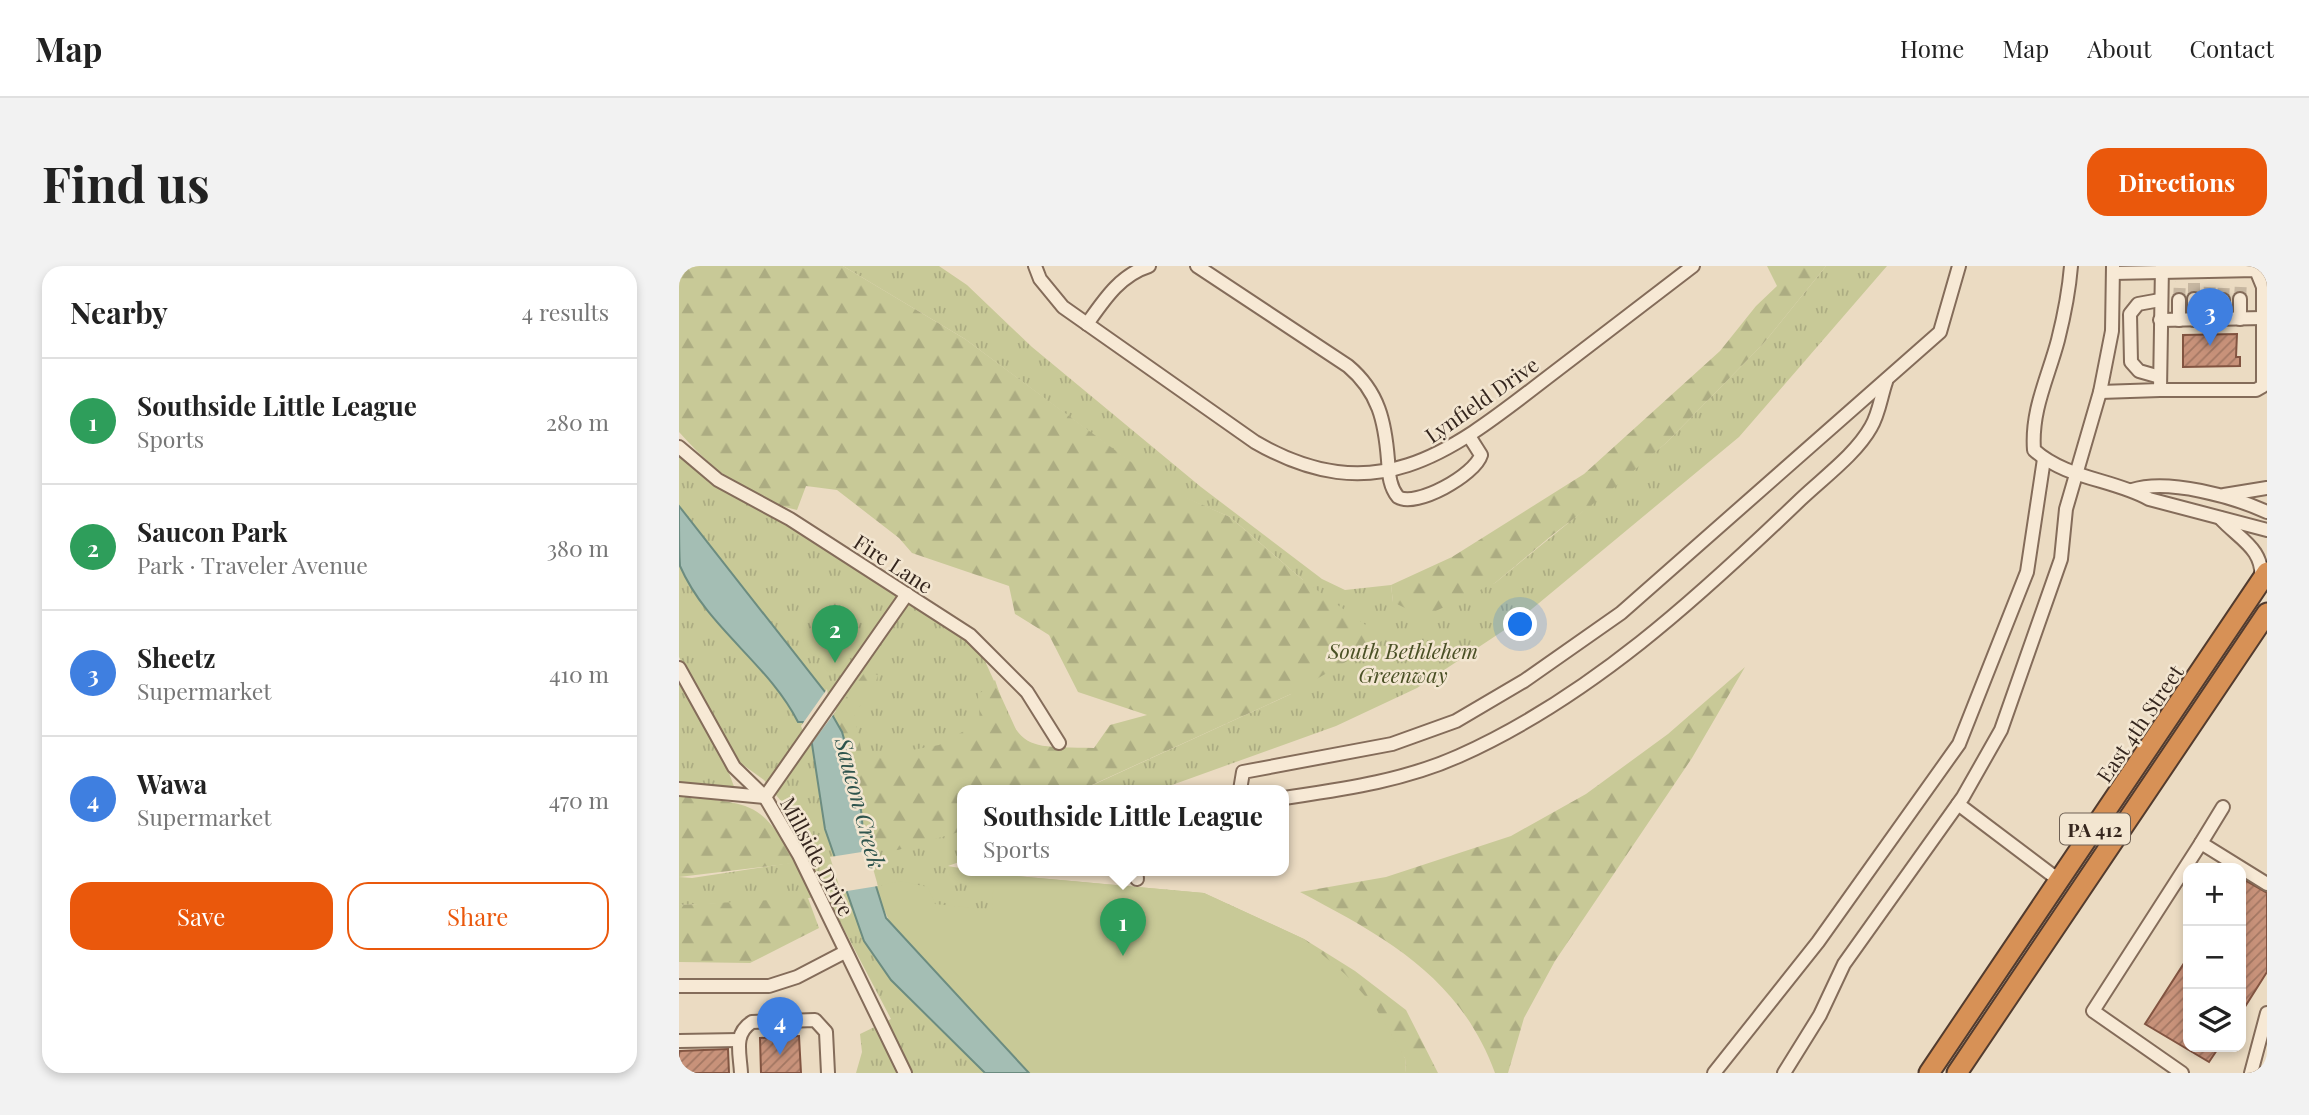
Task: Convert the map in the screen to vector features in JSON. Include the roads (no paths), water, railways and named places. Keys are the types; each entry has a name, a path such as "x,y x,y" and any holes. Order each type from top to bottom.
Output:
{"highway":[{"name":"East 4th Street","path":"1929,1073 2264,578"},
{"name":"East 4th Street","path":"1957,1073 2267,613"}],"street":[{"name":"Lynfield Drive","path":"1035,266 1040,279 1057,301 1270,450 1326,470 1364,473 1426,460 1469,436 1693,266"},
{"path":"1087,324 1122,281 1149,266"},
{"path":"1197,266 1213,274 1348,366 1365,381 1382,415 1391,486 1398,496 1412,501 1422,498 1478,464 1481,455 1469,436"},
{"path":"1241,785 1243,772 1392,744 1456,721 1524,681 1621,613 1940,332 1959,266"},
{"path":"2071,266 2058,341 2038,403 2033,430 2034,450 2044,459 2132,490 2149,499 2267,530"},
{"path":"1784,1073 1820,1015 1844,964 1958,804 2001,730 2061,559 2066,509 2100,392 2112,331 2113,269 2162,269 2180,277 2241,276 2256,270 2263,287 2263,386 2256,390 2160,384 2100,392"},
{"path":"2160,384 2162,269"},
{"path":"2194,299 2194,320"},
{"path":"2209,299 2209,319"},
{"path":"2240,299 2240,319"},
{"path":"2160,300 2138,304 2130,314 2131,362 2139,371 2160,384"},
{"path":"2179,300 2179,320"},
{"path":"2223,300 2223,319"},
{"path":"2160,320 2263,318"},
{"path":"1289,797 1363,786 1428,768 1496,738 1553,706 1719,576 1849,453 1871,427 1886,382"},
{"name":"Fire Lane","path":"679,447 718,480 790,519 988,650 1027,692 1059,743"},
{"path":"1714,1073 1818,942 1959,744 2027,572 2044,459"},
{"path":"2132,490 2154,486 2224,495 2267,512"},
{"path":"2224,495 2267,488"},
{"path":"2220,518 2258,554 2264,578"},
{"path":"679,789 765,797 907,594"},
{"name":"Millside Drive","path":"679,668 734,767 765,797 818,889 845,952 905,1073"},
{"path":"1958,804 2060,881"},
{"path":"2182,1073 2093,1011 2223,807"},
{"path":"2201,843 2267,884"},
{"path":"679,986 769,986 797,977 845,952"},
{"path":"2251,1073 2267,1013"},
{"path":"741,1073 741,1030 752,1021 815,1020 826,1032 828,1073"},
{"path":"679,1041 739,1040"}],"tunnel":[{"path":"2179,300 2180,282"},
{"path":"2240,299 2241,282"},
{"path":"2194,283 2194,299"},
{"path":"2209,299 2210,283"},
{"path":"2223,300 2224,283"}],"place":[{"name":"Sheetz","path":"2210,346"},
{"name":"Saucon Park","path":"835,663"},
{"name":"Southside Little League","path":"1123,956"},
{"name":"Wawa","path":"780,1055"}],"park label":[{"name":"South Bethlehem Greenway","path":"1403,662"}],"water label":[{"name":"Saucon Creek","path":"861,803"}]}
